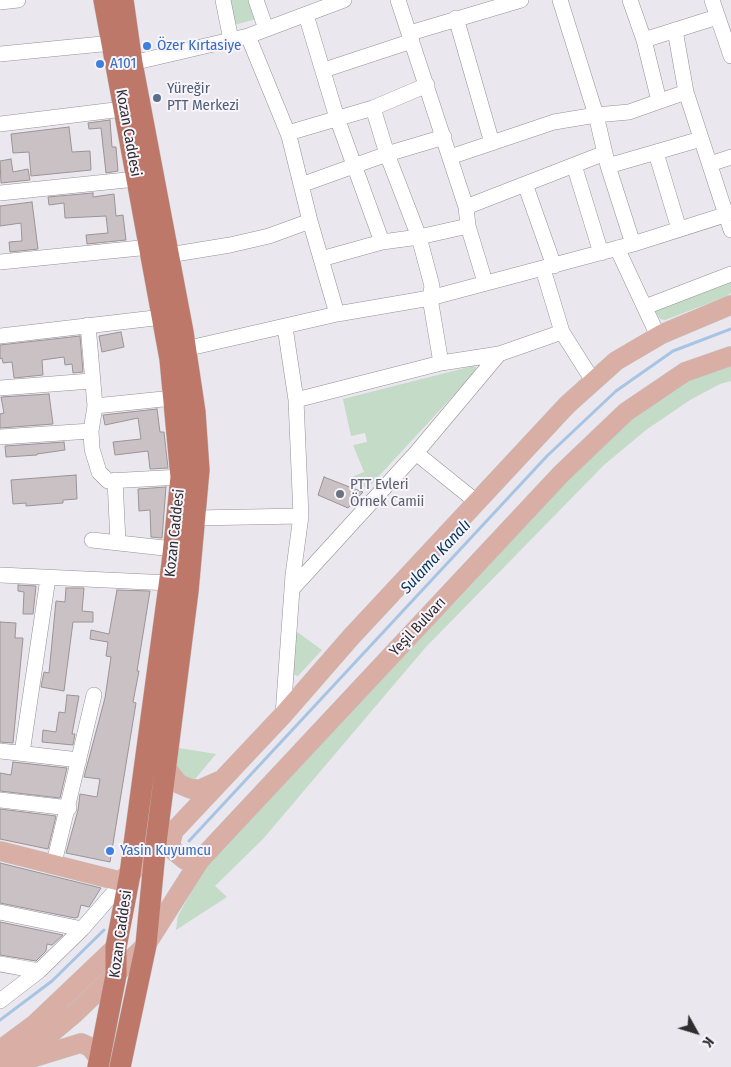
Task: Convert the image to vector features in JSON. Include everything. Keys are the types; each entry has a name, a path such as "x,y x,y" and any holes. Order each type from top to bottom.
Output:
{"highway":[{"name":"Kozan Caddesi","path":"104,0 136,179 159,251 185,349 195,412 199,470 146,945 120,1067"},
{"name":"Kozan Caddesi","path":"99,1064 116,975 116,947 130,874 170,583 181,478 170,359 163,316 159,251 123,0"}],"main road":[{"path":"0,851 54,863 119,881 130,874 155,851 283,715 351,637 478,503 567,405 616,361 658,336 731,305"},
{"name":"Yeşil Bulvarı","path":"7,1067 44,1039 116,975 146,945 200,860 560,474 626,412 685,372 731,356"},
{"path":"166,768 172,778 191,789 210,787 222,779"},
{"path":"174,830 170,845 174,851 185,860 197,862 200,860"},
{"path":"0,1050 22,1035 57,1005 116,947"},
{"path":"7,1067 27,1063 81,1043 90,1047 99,1064"}],"street":[{"path":"0,2 18,0"},
{"path":"223,0 231,40"},
{"path":"256,0 266,29"},
{"path":"132,63 248,36 344,0"},
{"path":"398,0 466,207 468,226 485,282"},
{"path":"324,70 456,18 521,0"},
{"path":"560,0 596,114 606,160 634,244"},
{"path":"630,0 644,40 659,101"},
{"path":"712,0 731,56"},
{"path":"306,15 337,118 382,242"},
{"path":"644,40 717,17"},
{"path":"456,18 492,143"},
{"path":"675,30 686,92 728,213 731,230"},
{"path":"248,36 288,133 310,221 337,314"},
{"path":"0,54 112,43"},
{"path":"288,133 373,108 427,85"},
{"path":"450,157 554,122 596,114 629,112 686,92"},
{"path":"373,108 386,154 419,237 432,286 430,298 441,363"},
{"path":"0,124 123,110"},
{"path":"301,184 386,154 444,137"},
{"path":"466,207 574,165 656,153 701,139"},
{"path":"656,153 679,229"},
{"path":"710,164 731,157"},
{"path":"574,165 601,252"},
{"path":"0,193 136,179"},
{"path":"525,184 549,267 562,332 593,381"},
{"path":"185,349 337,314 430,298 634,244 728,213"},
{"path":"0,262 159,251 240,243 269,236 310,221"},
{"path":"321,259 382,242 419,237 468,226"},
{"path":"618,248 658,336"},
{"path":"645,307 731,274"},
{"path":"0,336 163,316"},
{"path":"88,325 95,406 91,430 92,449 98,472 108,481 181,478"},
{"path":"283,715 292,589 301,516 296,400 286,327"},
{"path":"296,400 441,363 499,354 562,332"},
{"path":"292,589 416,453 499,354"},
{"path":"0,388 92,381"},
{"path":"95,406 173,398"},
{"path":"0,436 91,430"},
{"path":"416,453 478,503"},
{"path":"115,480 118,542"},
{"path":"195,518 301,516"},
{"path":"92,540 173,549"},
{"path":"0,575 170,583"},
{"path":"22,753 48,578"},
{"path":"54,863 69,808 94,695"},
{"path":"0,751 79,760"},
{"path":"0,800 69,808"},
{"path":"0,1001 39,971 82,929 130,874"},
{"path":"0,912 82,929"},
{"path":"0,964 39,971"}],"green space":[{"path":"227,0 252,0 257,17 253,20 234,25"},
{"path":"731,279 731,293 725,297 665,320 660,319 651,304"},
{"path":"731,363 731,381 720,384 690,400 646,430 604,465 425,648 263,839 215,886 227,897 176,930 178,916 209,859 569,473 650,404 692,379"},
{"path":"473,366 476,367 475,372 367,489 352,477 364,472 353,445 367,442 365,433 351,436 343,399"},
{"path":"293,629 322,650 298,676 292,674"},
{"path":"179,748 216,754 195,779 191,779 178,773 176,767"}],"building":[{"path":"110,120 112,147 116,147 118,171 106,173 101,128 89,129 88,123"},
{"path":"69,127 72,152 90,151 91,170 31,176 29,152 13,153 11,134"},
{"path":"11,159 13,172 28,169 30,180 1,183 0,161"},
{"path":"93,193 93,197 114,194 116,216 123,215 126,240 87,244 86,235 108,233 106,216 65,218 64,203 49,205 48,197"},
{"path":"32,202 38,249 10,252 9,242 22,241 21,223 0,226 0,206"},
{"path":"121,332 124,347 102,352 99,336"},
{"path":"80,336 83,372 73,373 72,364 65,365 64,357 42,360 43,375 14,378 12,362 3,363 2,358 0,359 0,345"},
{"path":"49,394 53,424 0,428 0,414 4,413 1,397"},
{"path":"157,409 160,432 164,432 168,468 150,469 148,451 115,455 113,442 141,439 138,418 105,425 103,415"},
{"path":"64,442 65,450 37,455 6,457 5,446"},
{"path":"76,475 77,499 63,500 63,503 26,506 26,503 13,504 11,480"},
{"name":"PTT Evleri Örnek Camii","path":"324,477 363,492 348,508 318,495"},
{"path":"166,487 162,538 151,537 150,510 139,511 138,489"},
{"path":"18,585 36,586 33,614 23,614 24,592 18,591"},
{"path":"66,588 84,588 82,611 93,612 93,622 73,622 64,691 41,687 44,672 49,673 56,601 65,602"},
{"path":"117,590 150,591 133,702 136,703 110,862 66,853 78,810 80,794 97,797 100,779 84,777 105,698 111,657 106,656 108,642 90,639 91,630 109,634"},
{"path":"0,622 16,623 15,638 23,638 13,743 0,742"},
{"path":"67,695 79,696 72,734 75,734 73,745 42,742 43,730 56,732 59,712 65,713"},
{"path":"13,762 67,768 60,798 0,791 0,773 11,775"},
{"path":"0,809 56,816 48,849 0,839"},
{"path":"0,863 101,888 89,907 81,905 78,917 75,918 0,903"},
{"path":"0,922 63,935 52,945 47,944 46,951 36,961 0,955"}],"waterway":[{"name":"Sulama Kanalı","path":"189,841 547,456 616,391 673,351 731,329"},
{"path":"0,1020 52,981 104,930"}],"place":[{"name":"Özer Kırtasiye","path":"147,46"},
{"name":"A101","path":"100,64"},
{"name":"Yüreğir PTT Merkezi","path":"157,98"},
{"name":"PTT Evleri Örnek Camii","path":"340,494"},
{"name":"Yasin Kuyumcu","path":"110,851"}]}
